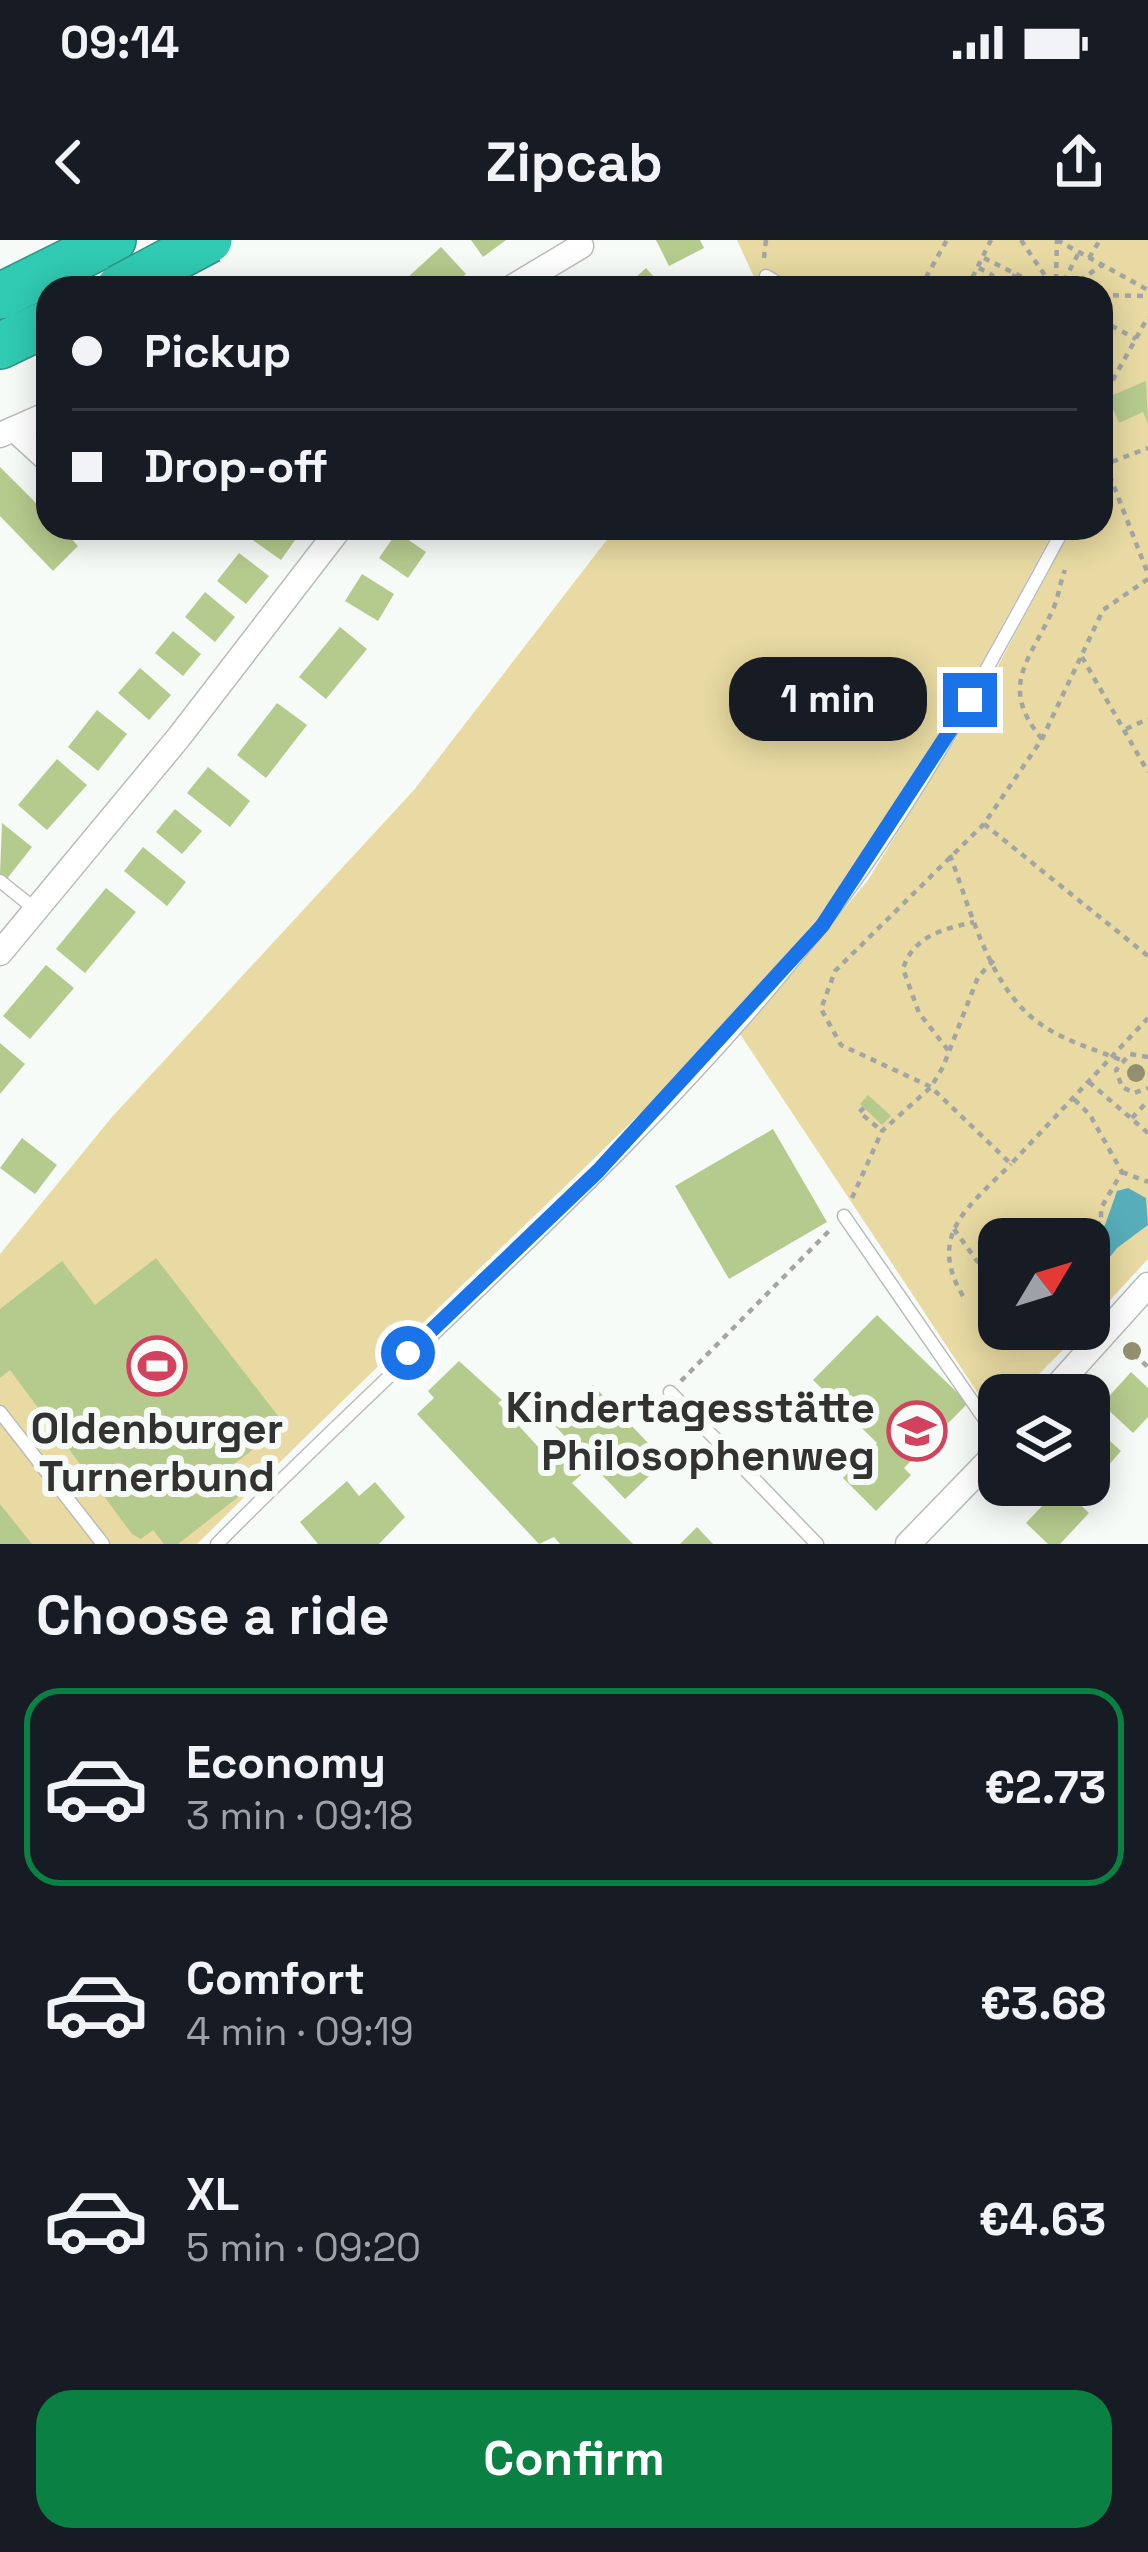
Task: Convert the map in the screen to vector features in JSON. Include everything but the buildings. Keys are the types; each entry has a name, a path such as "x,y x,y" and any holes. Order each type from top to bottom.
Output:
{"highway":[{"path":"141,276 209,240"},
{"path":"41,276 99,248"},
{"path":"0,296 36,279"},
{"path":"0,346 36,329"}],"street":[{"path":"151,240 154,276"},
{"path":"531,276 580,246"},
{"path":"7,432 36,419"},
{"path":"7,432 36,452"},
{"path":"0,953 179,737 331,540"},
{"path":"1068,1374 1148,1285"},
{"path":"908,1544 978,1472"}],"lane":[{"path":"217,1544 598,1171 822,926 970,700 1057,540"},
{"path":"0,881 36,910"},
{"path":"844,1216 978,1410"},
{"path":"670,1392 817,1544"},
{"path":"0,1412 103,1544"}],"path":[{"path":"927,276 947,240"},
{"path":"975,276 991,240"},
{"path":"1022,240 1047,276"},
{"path":"1053,276 1057,240 1148,293"},
{"path":"1089,258 1100,240"},
{"path":"1059,276 1079,252"},
{"path":"984,258 1023,276"},
{"path":"1086,276 1103,264"},
{"path":"979,268 992,276"},
{"path":"1113,294 1148,293"},
{"path":"1113,378 1148,317"},
{"path":"1113,327 1136,339"},
{"path":"1113,462 1148,449"},
{"path":"1011,1164 931,1087 841,1045 821,1009 835,971 984,824 1042,739 1103,610 1148,577 1113,483"},
{"path":"1042,739 1024,718 1017,685 1055,604 1068,563"},
{"path":"1082,657 1148,772"},
{"path":"1124,730 1148,719"},
{"path":"984,824 1148,956"},
{"path":"950,855 974,922 1031,1017 1091,1052 1121,1060"},
{"path":"948,1050 919,1013 904,969 908,953 935,932 974,922"},
{"path":"647,1416 844,1216 881,1131 931,1087 978,977 994,960"},
{"path":"963,1296 946,1252 954,1228 1148,1018"},
{"path":"1148,1057 1130,1054 1116,1070 1122,1087 1134,1093 1148,1088"},
{"path":"1089,1082 1148,1133"},
{"path":"1110,1099 1122,1087"},
{"path":"1074,1100 1090,1115 1122,1172 1148,1182"},
{"path":"1132,1118 1148,1101"},
{"path":"864,1108 860,1112 881,1131"},
{"path":"1141,1126 1148,1118"},
{"path":"1101,1218 1101,1208 1122,1172"},
{"path":"954,1228 978,1262"}],"shaded area":[{"path":"737,240 1148,240 1148,1259 1110,1300 1110,1218 978,1218 978,1350 1063,1350 1039,1374 978,1374 978,1393 740,1034 868,880 978,703 1066,540 1113,540 1113,276 754,276"},
{"path":"607,540 1048,540 913,781 848,878 781,964 640,1113 197,1544 0,1544 0,1254 112,1117 414,790"}],"water":[{"path":"1128,1188 1146,1198 1148,1225 1110,1257 1107,1218 1117,1191"}],"place":[{"name":"Oldenburger Turnerbund","path":"157,1366"},
{"name":"Kindertagesstätte Philosophenweg","path":"917,1431"}],"route":[{"path":"408,1353 598,1171 822,926 970,700"}]}
